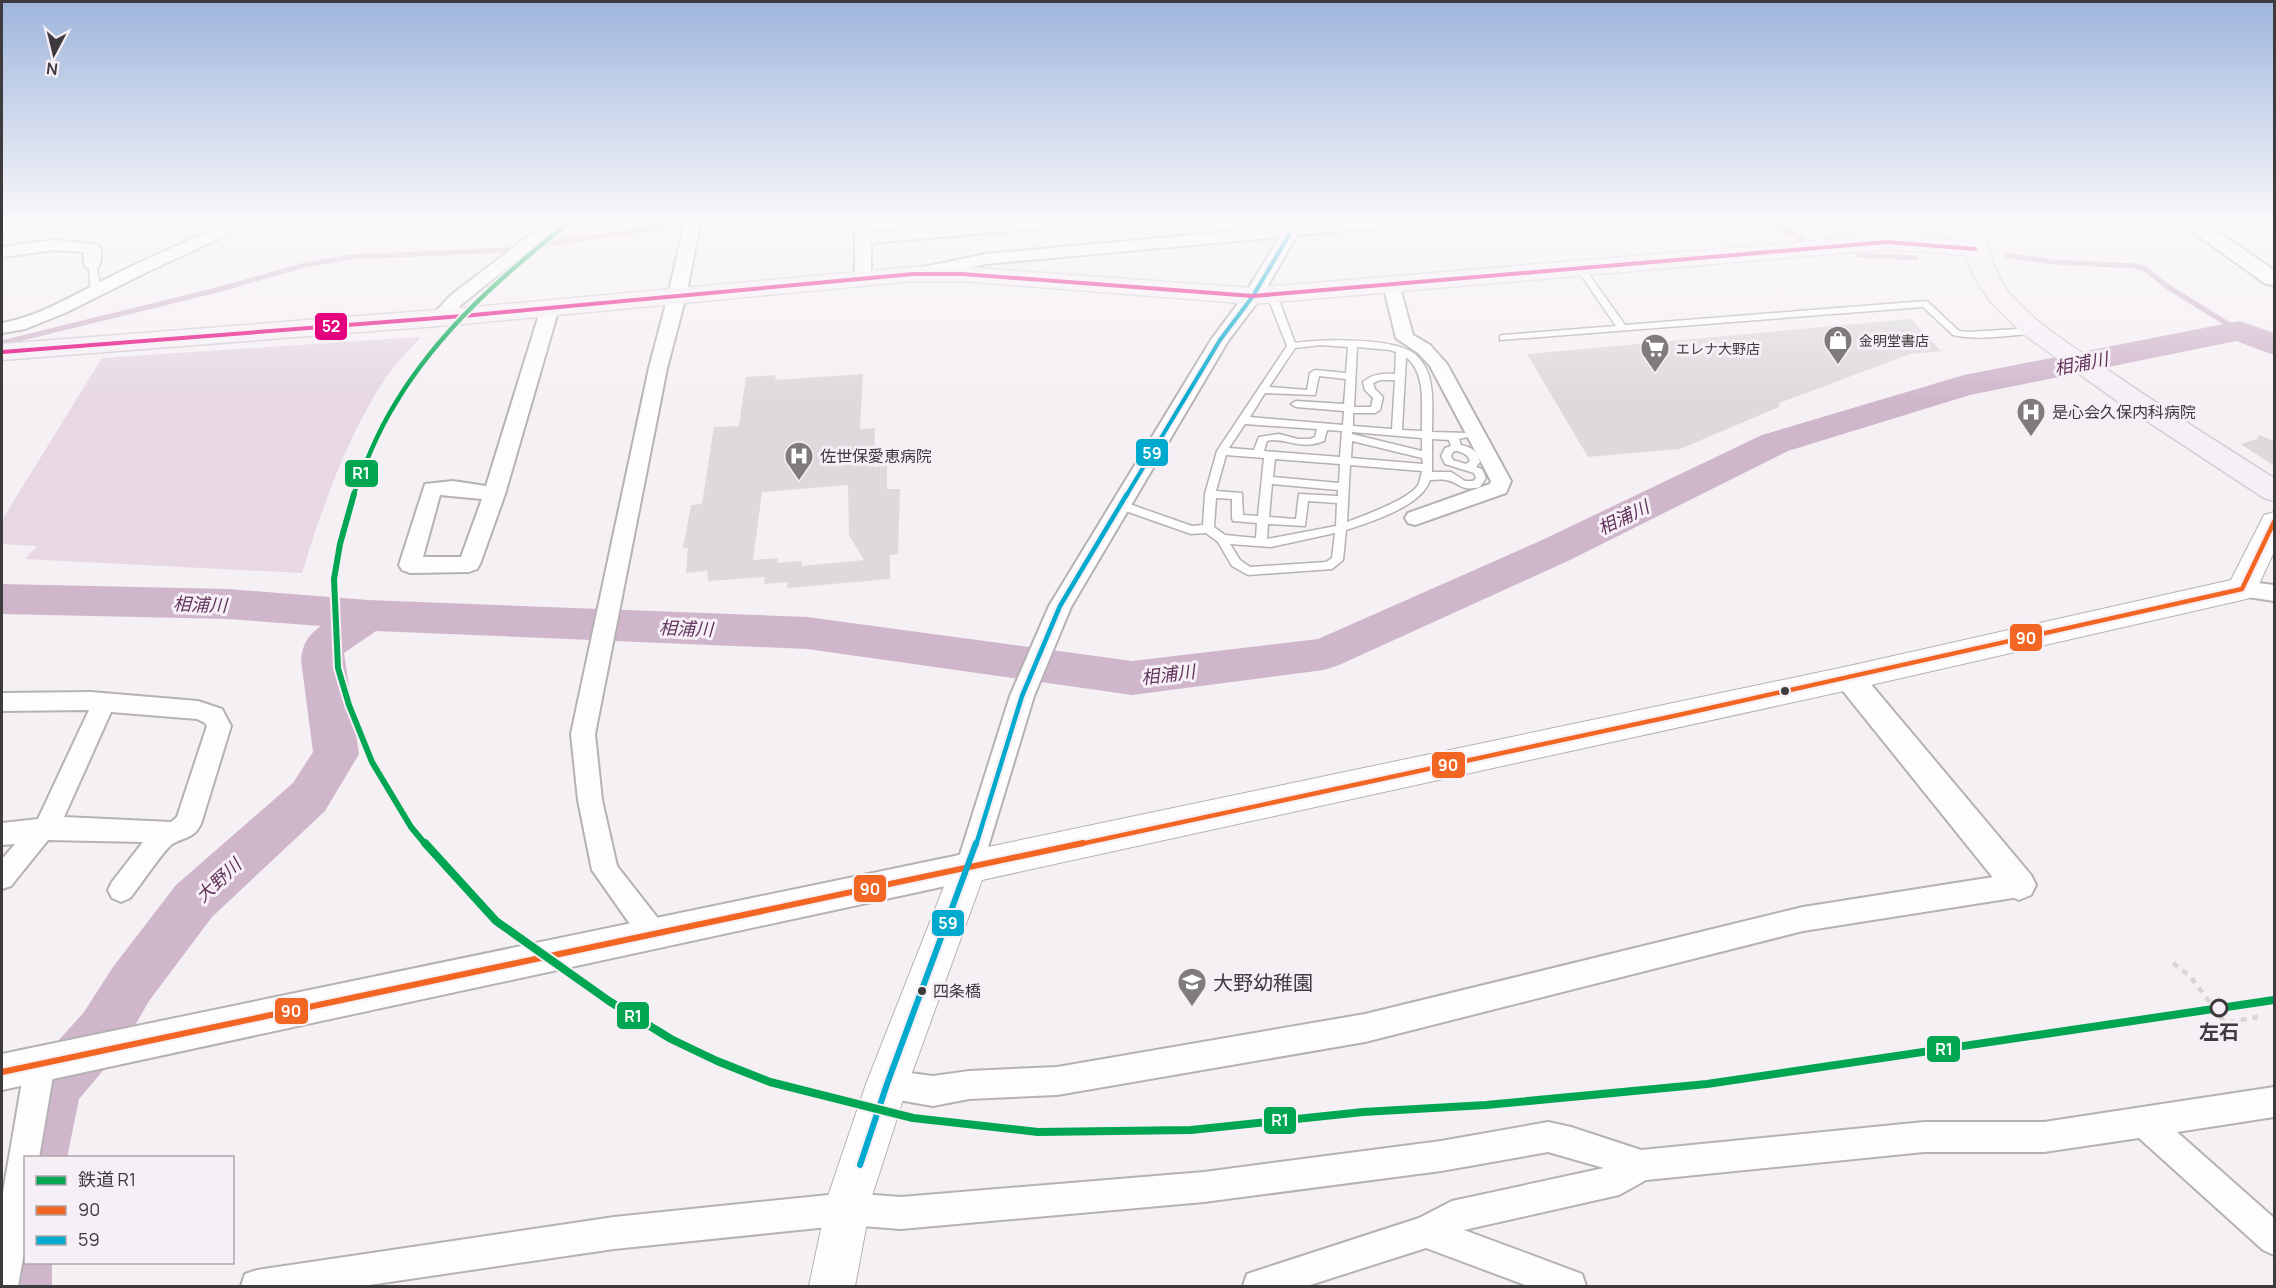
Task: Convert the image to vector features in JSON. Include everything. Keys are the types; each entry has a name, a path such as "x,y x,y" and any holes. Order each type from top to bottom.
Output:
{"highway":[{"path":"2,352 439,318 851,280"},
{"path":"1049,280 1262,295 1437,280"},
{"path":"1989,280 1998,295 2039,334 2121,392 2274,491"}],"main road":[{"path":"832,1287 849,1203 887,1084 969,867 1849,678 2242,589 2274,522"}],"street":[{"path":"2,328 19,325 60,309 119,280"},
{"path":"439,318 456,300 482,280"},
{"path":"654,935 605,870 590,800 583,735 658,368 680,280"},
{"path":"2,1072 969,867 1022,696 1059,606 1220,340 1262,295 1269,280"},
{"path":"1391,284 1405,338 1424,350 1438,364 1501,481 1499,488 1415,518"},
{"path":"495,494 453,488 432,489 410,564 469,564 495,494 516,430 550,308"},
{"path":"2242,589 2274,593"},
{"path":"1849,678 2019,885"},
{"path":"2,702 104,702 198,710 214,716 219,726 188,824 175,833 44,829 2,834"},
{"path":"6,880 44,829 104,702"},
{"path":"122,890 166,833"},
{"path":"887,1084 933,1091 969,1085 1057,1081 1365,1028 1803,919 2019,885"},
{"path":"24,1156 40,1064"},
{"path":"257,1287 614,1233 849,1203 901,1213 1204,1187 1441,1156 1548,1137 1571,1142 1641,1165 1924,1137 2044,1137 2274,1102"},
{"path":"2144,1122 2274,1239"},
{"path":"2,1287 24,1158"},
{"path":"1259,1287 1426,1232 1452,1217 1619,1180 1641,1165"},
{"path":"1426,1232 1570,1287"}],"lane":[{"path":"94,280 96,291"},
{"path":"1588,280 1622,328"},
{"path":"1262,295 1292,346"},
{"path":"1503,338 1925,304 1956,333 1968,335 2039,334"},
{"path":"1208,529 1214,469 1221,451 1292,346 1321,342 1391,347 1418,363 1425,377 1427,434 1427,466 1422,488 1403,502 1341,528 1270,543 1222,539"},
{"path":"1121,505 1191,530 1208,529 1222,539 1236,563 1248,572 1328,566 1337,560 1353,343"},
{"path":"1397,432 1401,351"},
{"path":"1262,390 1311,393 1315,373 1351,377"},
{"path":"1296,404 1308,409 1375,410 1378,397 1370,390 1368,382 1375,378 1388,376 1400,378"},
{"path":"1242,420 1323,426 1347,432 1451,476 1456,482 1466,485 1476,484 1481,478 1478,471 1464,467 1449,462 1446,456 1449,450 1456,448 1467,450 1474,456 1475,462 1464,467 1453,470 1451,476"},
{"path":"1261,542 1267,480 1263,439 1272,436 1287,437 1297,444 1309,445 1320,440 1323,426"},
{"path":"1347,432 1397,432 1458,436 1456,448"},
{"path":"1221,451 1345,462 1427,466"},
{"path":"1267,480 1306,479 1344,487"},
{"path":"1210,494 1238,496 1237,518 1301,523 1303,497 1343,500"}],"path":[{"path":"2173,963 2190,976 2225,1023 2258,1017"}],"shaded area":[{"path":"421,337 389,373 359,425 327,498 302,573 25,559 37,546 2,544 2,520 102,358"}],"building":[{"path":"1911,319 1941,351 1910,354 1779,403 1779,407 1680,449 1588,457 1527,354"},
{"path":"863,374 860,429 875,428 874,467 887,466 887,489 900,489 898,554 890,555 890,579 787,588 788,582 764,584 765,577 708,581 707,571 686,573 688,548 683,548 691,505 702,504 714,427 739,426 746,377 776,375 775,380","holes":["848,485 849,535 864,560 802,566 802,561 777,563 778,558 753,560 762,492"]},
{"path":"2259,435 2274,441 2274,466 2241,444 2257,439"}],"waterway":[{"path":"2,343 252,280"},
{"path":"2159,280 2239,331"},
{"name":"相浦川","path":"368,615 807,633 1132,678 1324,654 1554,551 1775,443 1964,386 2239,331 2274,345"},
{"name":"相浦川","path":"2,599 228,604 368,615"},
{"name":"大野川","path":"38,1156 54,1086 103,1030 131,984 194,901 309,797 336,754 322,660 324,646 368,615"},
{"name":"大野川","path":"22,1286 21,1226 24,1214"}],"rail line":[{"name":"R1","path":"501,280 463,316 418,369 394,405 369,453 351,501 334,579 338,668 349,705 372,762 411,827 447,870 496,921 609,1001 671,1039 717,1061 770,1082 913,1118 1038,1132 1191,1130 1363,1112 1486,1105 1707,1084 2274,1000"}],"transit line":[{"name":"52","path":"2,352 463,316 848,280"},
{"name":"52","path":"1043,280 1253,296 1440,280"},
{"name":"59","path":"860,1165 887,1084 969,867 1022,696 1060,606 1220,340 1262,280"},
{"name":"90","path":"2,1072 1403,775 2242,589 2274,522"}],"place":[{"name":"金明堂書店","path":"1838,366"},
{"name":"エレナ大野店","path":"1655,374"},
{"name":"是心会久保内科病院","path":"2031,438"},
{"name":"佐世保愛恵病院","path":"799,482"},
{"name":"四条橋","path":"922,991"},
{"name":"大野幼稚園","path":"1192,1008"},
{"name":"左石","path":"2219,1008"}]}
